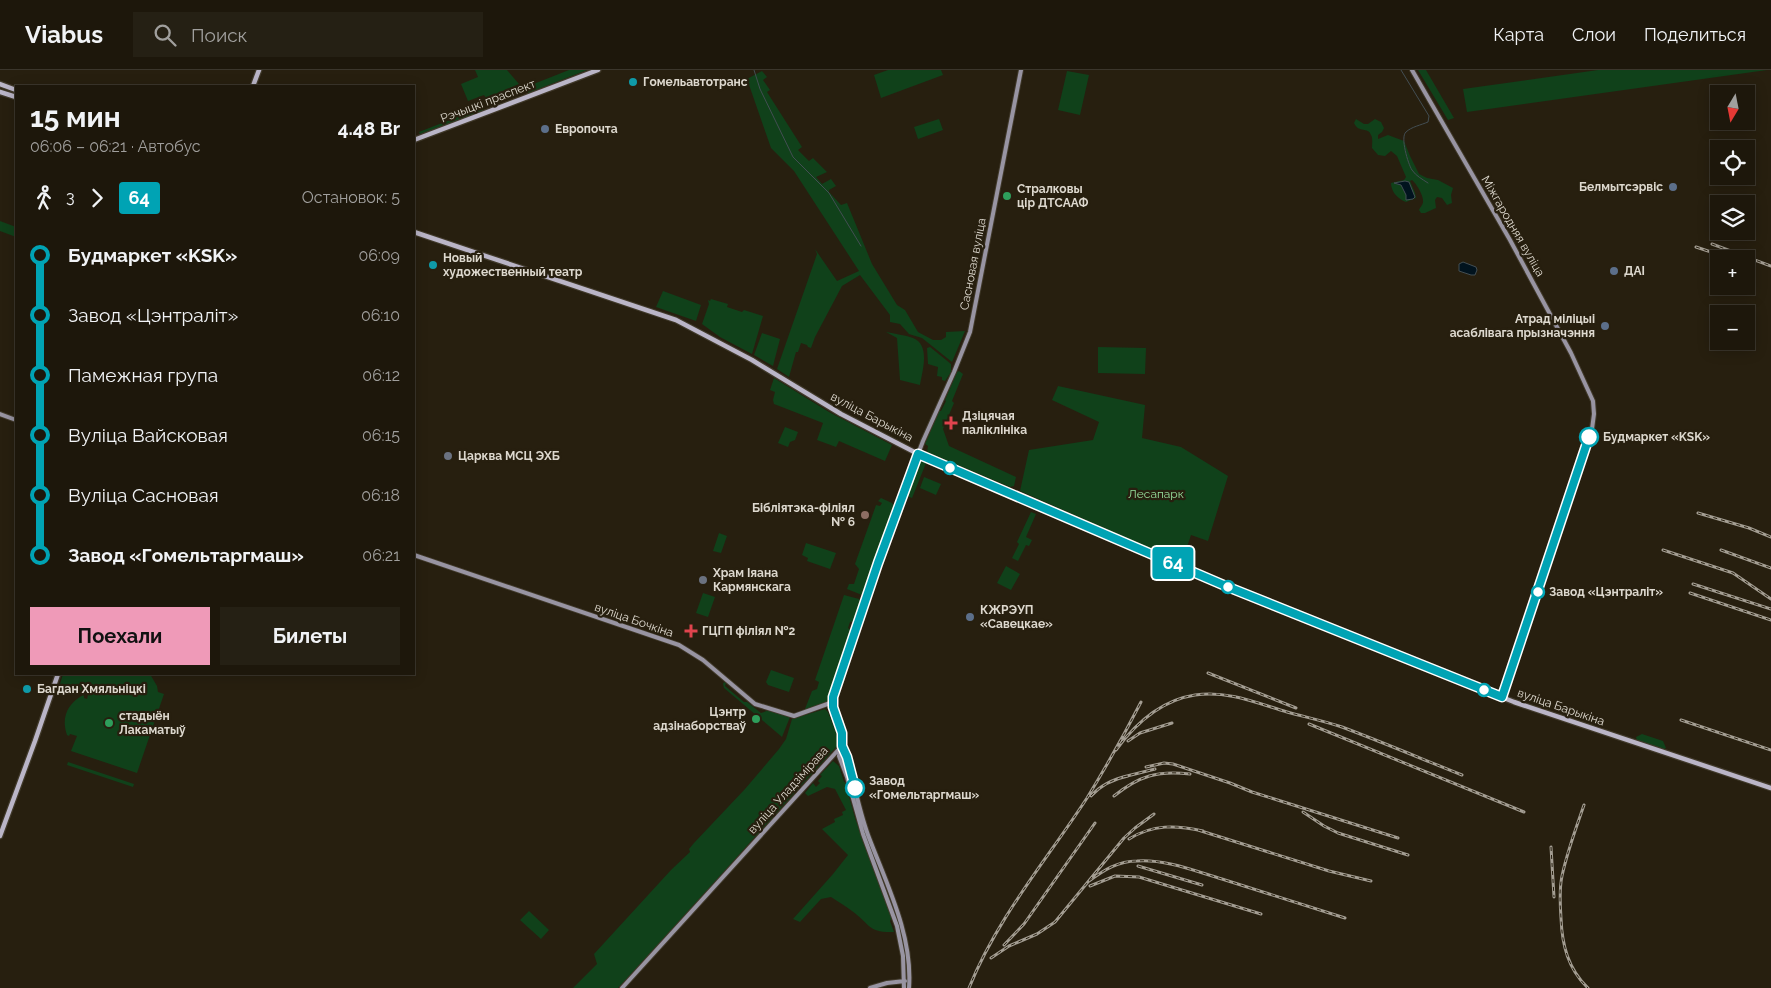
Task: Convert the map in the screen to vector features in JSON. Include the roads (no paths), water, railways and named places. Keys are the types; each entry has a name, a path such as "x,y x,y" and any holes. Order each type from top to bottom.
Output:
{"main road":[{"path":"253,85 259,70"},
{"name":"Рэчыцкі праспект","path":"415,140 598,70"},
{"name":"Сасновая вуліца","path":"918,454 970,332 1021,70"},
{"name":"Міжгародняя вуліца","path":"1412,70 1543,298 1591,395 1594,410 1592,429 1502,697"},
{"path":"0,84 15,90"},
{"path":"0,92 15,97"},
{"name":"вуліца Барыкіна","path":"415,232 676,320 752,360 841,414 918,454 1221,584 1502,697 1771,788"},
{"path":"0,414 15,420"},
{"path":"833,702 878,563 918,454"},
{"name":"вуліца Бочкіна","path":"415,556 679,645 703,660 755,704 794,716 833,702"},
{"path":"0,836 36,741 58,675"},
{"name":"вуліца Уладзімірава","path":"622,988 842,746 842,733 833,702"},
{"path":"842,746 839,756 842,760 863,834 897,926 903,956 904,988"},
{"path":"842,746 847,757 868,833 907,945 909,988"},
{"path":"831,757 842,760"},
{"path":"870,988 910,981"}],"water":[{"path":"1409,182 1415,197 1413,199 1406,200 1406,195 1401,185 1394,183"},
{"path":"1463,262 1476,267 1475,275 1459,271 1459,264"}],"waterway":[{"path":"754,70 760,89 793,157 829,193 861,246"},
{"path":"1401,70 1429,116 1428,122 1413,127 1404,135 1404,145 1412,170 1417,176 1428,183"}],"railway":[{"path":"1712,244 1771,266"},
{"path":"1696,247 1710,252"},
{"path":"1698,513 1749,528 1771,537"},
{"path":"1663,550 1733,573 1771,599"},
{"path":"1721,550 1771,568"},
{"path":"1693,584 1771,609"},
{"path":"1690,593 1771,620"},
{"path":"1208,673 1296,708"},
{"path":"1116,750 1141,722 1171,702 1195,695 1219,694 1242,698 1342,727 1462,775"},
{"path":"969,988 993,938 1023,890 1087,798 1141,702"},
{"path":"1681,720 1771,750"},
{"path":"1128,741 1140,733 1172,723"},
{"path":"1309,724 1524,812"},
{"path":"1146,767 1164,763 1173,764 1252,792 1398,838"},
{"path":"1123,777 1155,769"},
{"path":"1114,796 1123,789 1149,776 1168,773 1190,774"},
{"path":"1091,796 1107,783 1128,776"},
{"path":"1584,805 1564,867 1560,886 1560,902 1563,938 1567,956 1575,973 1588,988"},
{"path":"1303,812 1338,833 1408,855"},
{"path":"991,958 1009,946 1037,934 1055,922 1124,838 1154,814"},
{"path":"1004,945 1024,924 1095,823"},
{"path":"1129,839 1138,834 1165,827 1203,831"},
{"path":"1198,830 1329,871 1371,881"},
{"path":"1551,847 1554,897"},
{"path":"1089,881 1117,864 1130,861 1158,862 1191,869 1345,918"},
{"path":"1138,866 1202,885"},
{"path":"1090,886 1115,876 1139,877 1261,914"}],"place":[{"name":"Гомельавтотранс","path":"633,82"},
{"name":"Европочта","path":"545,129"},
{"name":"Белмытсэрвіс","path":"1673,187"},
{"name":"Стралковы цір ДТСААФ","path":"1007,196"},
{"name":"Новый художественный театр","path":"433,265"},
{"name":"ДАІ","path":"1614,271"},
{"name":"Атрад міліцыі асаблівага прызначэння","path":"1605,326"},
{"name":"Дзіцячая паліклініка","path":"951,423"},
{"name":"Будмаркет «KSK»","path":"1589,437"},
{"name":"Царква МСЦ ЭХБ","path":"448,456"},
{"name":"Бібліятэка-філіял № 6","path":"865,515"},
{"name":"Храм Іяана Кармянскага","path":"703,580"},
{"name":"Завод «Цэнтраліт»","path":"1538,592"},
{"name":"КЖРЭУП «Савецкае»","path":"970,617"},
{"name":"ГЦГП філіял №2","path":"691,631"},
{"name":"Багдан Хмяльніцкі","path":"27,689"},
{"name":"Цэнтр адзінаборстваў","path":"756,719"},
{"name":"стадыён Лакаматыў","path":"109,723"},
{"name":"Завод «Гомельтаргмаш»","path":"855,788"}],"park label":[{"name":"Лесапарк","path":"1156,494"}]}
